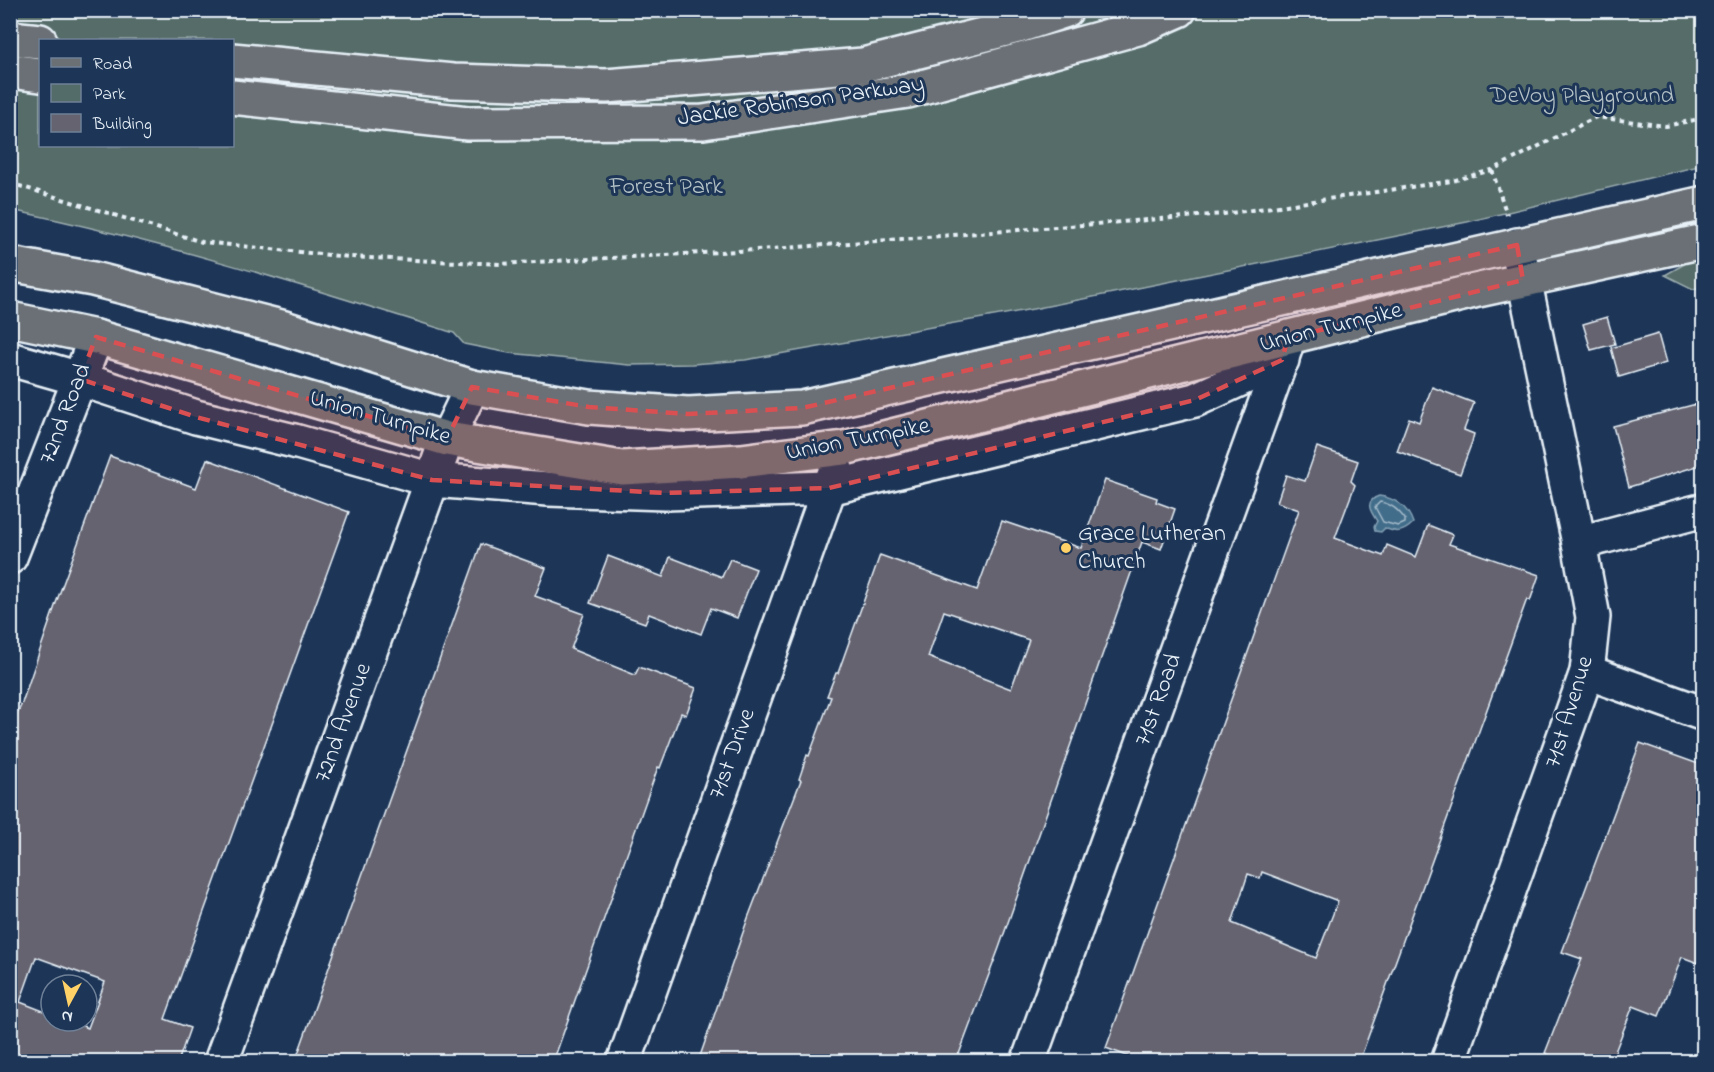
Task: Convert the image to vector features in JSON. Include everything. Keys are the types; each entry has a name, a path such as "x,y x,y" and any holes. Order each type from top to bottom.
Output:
{"main road":[{"name":"Jackie Robinson Parkway","path":"234,60 453,81 606,86 863,64 1018,26 1066,10"},
{"name":"Jackie Robinson Parkway","path":"234,97 468,123 704,122 908,91 1138,28 1179,10"},
{"path":"10,38 39,41"},
{"path":"10,71 39,75"},
{"name":"Union Turnpike","path":"10,264 93,279 281,327 472,387 589,406 688,414 802,408 1512,231 1704,203"},
{"name":"Union Turnpike","path":"10,319 96,337 447,439 622,468 741,461 844,448 1285,349 1523,280 1704,241"}],"street":[{"name":"71st Avenue","path":"1448,1062 1587,672 1593,617 1512,231"},
{"name":"72nd Road","path":"10,557 96,337"},
{"name":"Union Turnpike","path":"10,359 80,378 196,417 294,441 432,480 548,489 665,494 829,488 1194,400 1285,349"},
{"name":"71st Road","path":"1028,1062 1285,349"},
{"name":"72nd Avenue","path":"222,1062 447,439 472,387"},
{"name":"71st Drive","path":"624,1062 844,448"},
{"path":"1579,543 1704,510"},
{"path":"1587,672 1704,714"}],"path":[{"path":"10,183 202,242 349,257 501,264 772,249 1224,214 1452,181 1492,170 1596,117 1666,126 1704,118"},
{"path":"1492,170 1512,231"}],"highlighted area":[{"path":"1517,245 1523,280 1288,338 1282,360 1195,400 829,488 665,493 432,480 196,417 80,379 96,337 447,439 472,387 589,407 688,414 802,408"}],"green space":[{"name":"Forest Park","path":"11,11 1703,11 1703,165 1467,222 1033,309 745,360 629,365 509,353 464,344 454,333 289,282 179,250 11,210"},
{"path":"1703,258 1703,287 1693,289 1665,275 1688,262"}],"water":[{"path":"1379,496 1400,504 1408,512 1413,523 1400,531 1385,528 1381,532 1375,531 1377,521 1370,503"}],"building":[{"path":"1607,317 1615,344 1591,350 1583,324"},
{"path":"1658,334 1666,363 1619,377 1611,348"},
{"path":"1432,387 1474,403 1464,430 1474,434 1460,474 1397,451 1409,418 1419,422"},
{"path":"1704,402 1704,464 1629,487 1613,426"},
{"path":"1317,447 1358,461 1351,481 1355,485 1335,538 1383,556 1387,545 1416,557 1428,525 1453,535 1449,544 1539,575 1530,601 1527,599 1359,1062 1202,1062 1182,1054 1180,1062 1143,1062 1106,1048 1299,510 1277,502 1286,475 1305,481","holes":["1262,872 1338,901 1316,958 1232,923 1248,874 1260,878"]},
{"path":"110,456 196,488 207,459 349,512 165,1019 190,1028 178,1062 10,1062 10,730 22,703"},
{"path":"1105,480 1157,498 1156,502 1175,509 1161,549 1142,542 999,948 956,1062 698,1062 748,918 801,780 799,779 807,755 809,756 831,697 827,696 836,673 838,673 880,555 977,590 1002,521 1081,548","holes":["944,611 1029,640 1011,689 928,657"]},
{"path":"481,544 546,568 535,596 584,614 571,649 635,675 639,667 696,688 686,715 681,713 660,768 658,767 553,1062 295,1062"},
{"path":"608,556 663,577 670,557 722,577 730,559 756,569 737,618 711,608 701,634 649,614 645,623 590,603"},
{"path":"1640,743 1704,766 1704,949 1698,963 1682,957 1659,1016 1633,1006 1611,1062 1567,1062 1545,1053 1582,959 1562,952"}],"place":[{"name":"Grace Lutheran Church","path":"1066,548"}],"park label":[{"name":"DeVoy Playground","path":"1582,96"}]}
